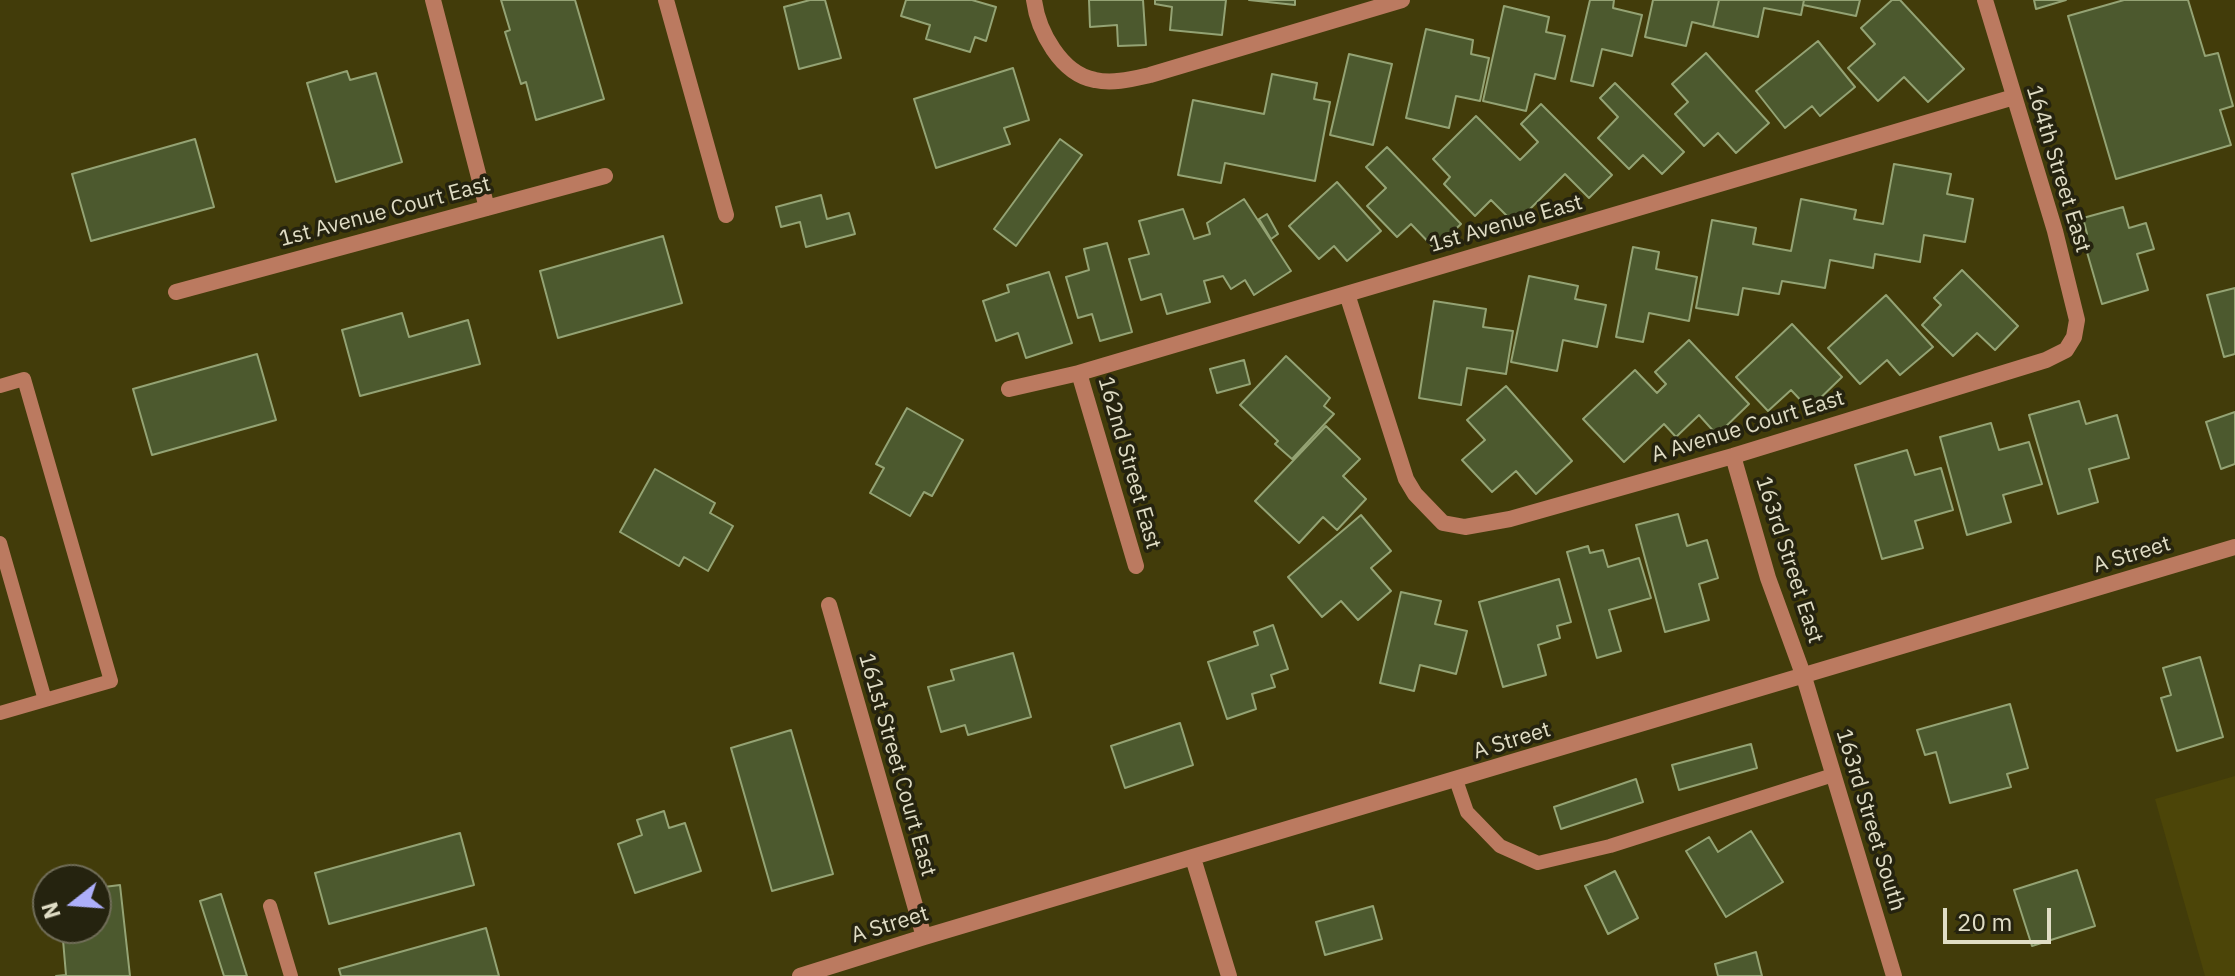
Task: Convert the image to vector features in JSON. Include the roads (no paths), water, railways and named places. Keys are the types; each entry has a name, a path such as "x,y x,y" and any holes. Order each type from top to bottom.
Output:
{"street":[{"path":"433,0 487,208"},
{"path":"666,0 726,215"},
{"path":"1034,0 1044,36 1069,68 1092,80 1117,82 1402,0"},
{"name":"164th Street East","path":"1985,0 2055,231 2077,320 2074,337 2066,350"},
{"name":"1st Avenue East","path":"1009,389 1079,373 2014,97"},
{"name":"1st Avenue Court East","path":"176,292 605,176"},
{"name":"A Avenue Court East","path":"1347,294 1406,479 1415,494 1443,523 1465,527 1510,519 1733,456 2046,360 2066,350"},
{"name":"162nd Street East","path":"1079,373 1136,566"},
{"name":"163rd Street East","path":"1733,456 1768,578 1804,677"},
{"name":"A Street","path":"800,976 2235,547"},
{"name":"161st Street Court East","path":"829,605 924,937"},
{"name":"163rd Street South","path":"1804,677 1894,976"},
{"path":"1193,858 1229,976"}],"lane":[{"path":"0,386 24,379 111,681 0,713"},
{"path":"0,543 45,700"},
{"path":"1456,780 1467,812 1500,846 1538,863 1610,846 1833,775"},
{"path":"270,906 291,976"}]}
